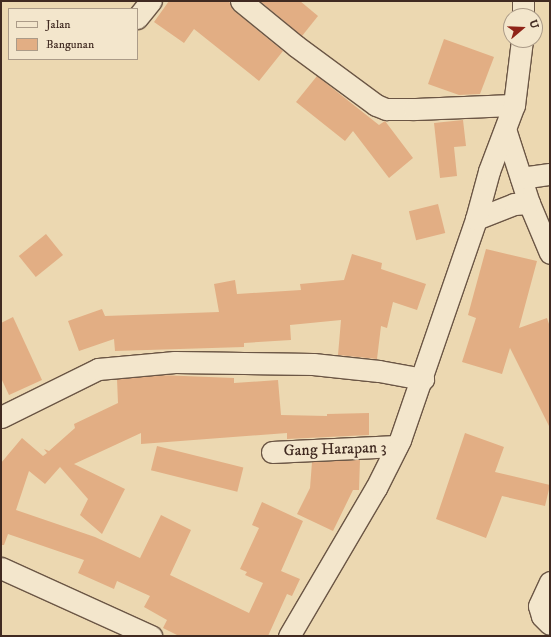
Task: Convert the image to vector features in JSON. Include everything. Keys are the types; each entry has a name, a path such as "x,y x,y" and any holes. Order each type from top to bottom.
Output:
{"street":[{"path":"138,17 151,1"},
{"path":"241,1 296,46 376,105 386,109 514,105"},
{"path":"289,636 369,501 397,446 423,379 476,219 489,172 506,132 514,105 521,48"},
{"path":"506,132 529,203 550,253"},
{"path":"520,178 550,174"},
{"path":"476,219 514,204 529,203"},
{"path":"2,412 98,369 174,362 313,364 423,379"},
{"name":"Gang Harapan 3","path":"272,452 397,446"},
{"path":"1,568 151,636"},
{"path":"550,582 539,606 542,616 550,624"}],"building":[{"path":"169,1 229,1 233,10 283,51 259,81 194,29 184,43 154,22"},
{"path":"260,1 300,1 318,16 302,36"},
{"path":"444,39 494,57 480,94 459,95 428,84"},
{"path":"317,76 379,125 385,121 413,158 389,178 353,131 345,141 296,102"},
{"path":"463,120 466,146 454,147 457,176 440,178 434,123"},
{"path":"438,204 445,233 416,240 409,211"},
{"path":"46,234 63,255 36,277 19,256"},
{"path":"486,249 537,261 519,328 547,318 550,327 550,428 510,348 502,374 462,362 476,318 468,315"},
{"path":"352,254 382,263 381,269 426,284 417,310 393,302 387,328 381,326 377,359 338,355 341,320 290,325 291,340 244,343 244,347 115,351 114,339 79,351 68,321 102,309 105,316 219,312 214,284 235,280 237,294 301,290 300,284 344,280"},
{"path":"13,317 42,380 9,395 1,378 1,323"},
{"path":"159,375 234,378 234,383 278,380 281,415 327,416 327,414 369,413 369,435 287,439 287,433 141,444 141,433 74,464 125,489 102,534 80,515 88,499 60,467 45,484 29,471 16,510 95,537 140,558 161,515 191,530 170,575 249,613 263,583 245,575 247,572 240,569 259,528 252,525 262,502 303,521 281,571 300,579 292,596 287,594 268,636 179,636 163,628 167,620 144,607 150,596 117,581 114,589 78,573 84,560 8,534 4,545 1,545 1,463 22,438 43,456 47,453 44,449 49,451 75,428 74,424 118,403 117,379"},
{"path":"465,433 504,447 495,472 550,485 545,506 502,496 486,538 436,519"},
{"path":"157,446 243,468 237,492 151,470"},
{"path":"360,460 359,490 353,490 333,531 297,514 310,488 312,462"}]}
